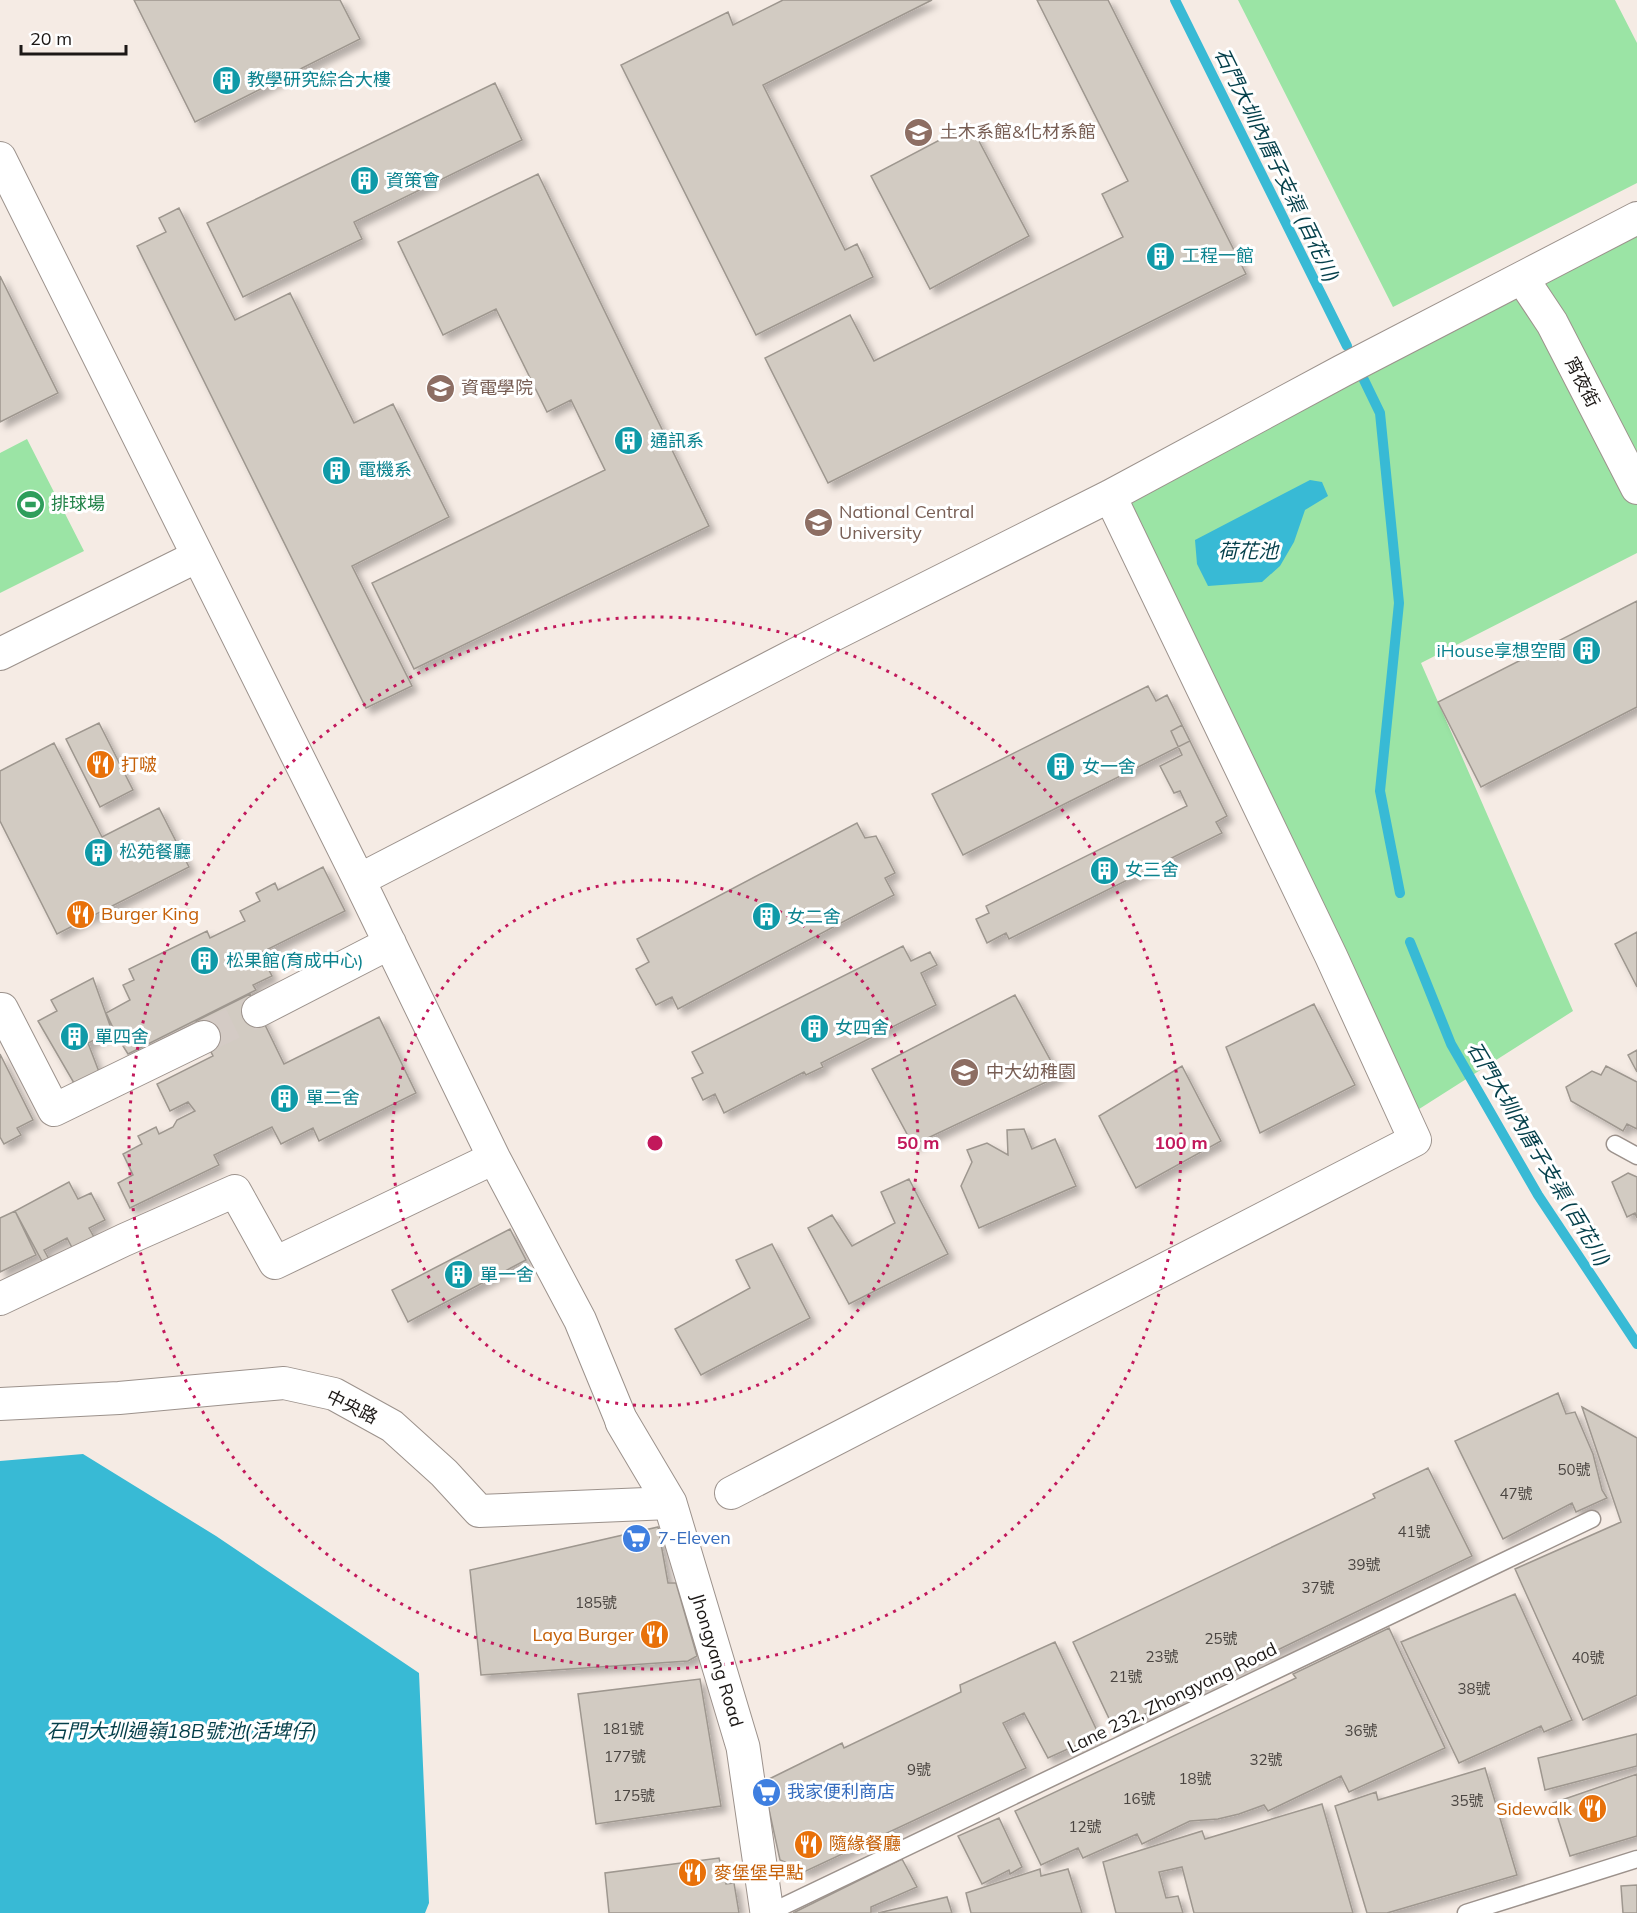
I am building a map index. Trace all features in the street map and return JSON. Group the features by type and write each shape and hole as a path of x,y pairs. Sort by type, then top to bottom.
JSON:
{"street":[{"path":"0,158 359,880 494,1158 580,1320 622,1422"},
{"path":"359,880 833,635 1110,496 1352,366 1637,218"},
{"name":"宵夜街","path":"1522,278 1552,323 1637,488"},
{"path":"731,1493 1415,1140 1331,956 1110,496"},
{"path":"0,654 198,556"},
{"path":"258,1011 390,943"},
{"path":"0,1010 2,1009 54,1110 204,1037"},
{"path":"0,1299 124,1240 235,1191 275,1263 494,1158"},
{"name":"中央路","path":"0,1404 119,1398 284,1383 334,1394 392,1426 444,1473 479,1511 670,1503"},
{"name":"Jhongyang Road","path":"622,1422 670,1503 743,1747 768,1913"}],"lane":[{"path":"1615,1144 1637,1156"},
{"name":"Lane 232, Zhongyang Road","path":"768,1913 1592,1519"},
{"path":"1466,1913 1637,1859"}],"green space":[{"path":"1238,0 1615,0 1637,43 1637,183 1393,307"},
{"path":"1637,221 1637,553 1421,663 1573,1011 1405,1118 1110,496"},
{"name":"排球場","path":"27,439 84,551 0,593 0,453"}],"water":[{"name":"荷花池","path":"1310,480 1322,482 1328,496 1305,510 1294,542 1280,566 1262,582 1208,586 1197,564 1195,540"},
{"name":"石門大圳過嶺18B號池(活埤仔)","path":"83,1454 216,1536 419,1673 429,1903 425,1913 0,1913 0,1461"}],"building":[{"name":"教學研究綜合大樓","path":"134,0 340,0 360,39 195,122"},
{"path":"783,0 932,0 763,85 845,250 857,244 873,277 756,335 621,65 728,12 733,25"},
{"name":"工程一館","path":"1037,0 1108,0 1246,274 828,483 765,358 850,315 874,361 1123,237 1102,194 1128,181"},
{"name":"資策會","path":"495,83 522,140 354,222 362,239 243,297 207,223"},
{"path":"970,124 1029,236 930,289 871,176"},
{"name":"通訊系","path":"538,174 709,526 414,669 372,583 605,470 571,400 547,412 496,309 443,335 398,242"},
{"name":"電機系","path":"179,208 235,320 290,293 354,423 393,404 449,517 352,566 412,686 366,708 137,246 166,232 159,218"},
{"path":"0,276 58,393 0,422"},
{"name":"iHouse享想空間","path":"1637,601 1637,707 1481,787 1438,702"},
{"name":"女一舍","path":"1148,686 1156,701 1167,695 1190,741 963,855 932,794"},
{"name":"打啵","path":"99,723 133,790 100,807 66,739"},
{"name":"女三舍","path":"1182,725 1227,816 1216,822 1222,833 1009,939 1006,933 987,943 976,919 989,913 986,906 1187,806 1180,791 1174,793 1160,766 1182,755 1171,731"},
{"name":"松苑餐廳","path":"54,743 102,837 159,808 189,867 57,934 0,821 0,771"},
{"name":"女二舍","path":"857,823 865,838 876,836 895,873 885,878 894,895 678,1009 672,997 656,1005 636,969 649,962 637,939"},
{"name":"松果館(育成中心)","path":"323,867 345,911 260,953 272,976 253,985 256,990 128,1054 123,1046 135,1040 129,1027 116,1034 106,1013 130,1000 123,985 134,980 129,969 207,931 210,938 245,921 240,911 260,901 256,893 275,883 278,890"},
{"path":"1637,932 1637,987 1615,944"},
{"name":"女四舍","path":"903,946 911,961 930,952 937,965 921,973 936,1005 821,1063 823,1067 806,1075 804,1072 724,1113 715,1094 703,1100 692,1078 703,1073 692,1052"},
{"name":"單四舍","path":"93,978 112,1031 88,1043 101,1077 78,1090 38,1021 57,1011 51,1000"},
{"name":"單二舍","path":"250,994 284,1064 379,1017 416,1093 319,1141 313,1128 281,1144 272,1127 214,1155 219,1165 130,1208 118,1183 133,1175 123,1154 142,1144 138,1136 156,1127 159,1134 173,1127 177,1120 195,1111 188,1102 170,1111 157,1084 213,1056 196,1021"},
{"name":"中大幼稚園","path":"1015,995 1059,1076 913,1145 872,1069"},
{"path":"1314,1004 1355,1085 1260,1133 1226,1047"},
{"path":"1637,1050 1637,1072 1628,1055"},
{"path":"0,1054 33,1120 17,1128 21,1135 4,1144 0,1137"},
{"path":"1182,1066 1221,1141 1136,1188 1099,1116"},
{"path":"1606,1066 1637,1082 1637,1129 1627,1124 1623,1131 1571,1101 1566,1087 1592,1071 1601,1075"},
{"path":"1024,1129 1032,1149 1055,1139 1076,1186 979,1228 961,1186 972,1162 967,1150 987,1143 1008,1155 1007,1130"},
{"path":"1628,1173 1637,1177 1637,1218 1635,1213 1627,1217 1612,1182"},
{"path":"909,1179 948,1254 849,1304 808,1228 832,1215 852,1246 895,1223 881,1192"},
{"path":"69,1182 78,1199 91,1193 105,1220 89,1228 100,1248 78,1259 67,1238 44,1250 50,1261 43,1263 15,1211"},
{"path":"15,1211 36,1255 0,1272 0,1218"},
{"name":"單一舍","path":"510,1229 526,1260 408,1322 392,1290"},
{"path":"772,1244 810,1318 701,1375 675,1329 750,1288 736,1260"},
{"path":"1558,1393 1566,1414 1575,1412 1593,1454 1602,1490 1607,1498 1576,1512 1572,1503 1503,1539 1455,1441"},
{"path":"1582,1407 1637,1438 1637,1695 1583,1720 1515,1569 1621,1522"},
{"path":"1428,1468 1472,1556 1114,1729 1073,1642 1375,1498 1373,1494"},
{"path":"658,1527 668,1583 676,1583 697,1656 688,1661 481,1675 470,1570"},
{"path":"1515,1594 1572,1720 1544,1732 1541,1726 1459,1763 1401,1642"},
{"path":"1389,1628 1445,1748 1349,1792 1341,1776 1268,1811 1264,1805 1218,1819 1190,1821 1142,1844 1137,1834 1083,1858 1078,1848 1041,1865 1015,1811 1296,1678 1293,1674"},
{"path":"1055,1642 1099,1735 1048,1758 1024,1713 1003,1723 1026,1768 806,1871 780,1860 763,1782 842,1743 844,1748 961,1692 960,1685"},
{"path":"700,1679 721,1806 596,1824 578,1694"},
{"path":"1637,1734 1637,1766 1545,1790 1538,1758"},
{"path":"1485,1768 1517,1875 1387,1913 1367,1913 1335,1806 1376,1792 1378,1800"},
{"path":"1637,1774 1637,1836 1570,1856 1553,1803"},
{"path":"1322,1804 1353,1913 1194,1913 1182,1867 1159,1872 1166,1898 1178,1896 1183,1913 1116,1913 1103,1862 1202,1831 1205,1839"},
{"path":"999,1818 1022,1867 1010,1874 1009,1870 982,1884 958,1836"},
{"path":"719,1858 726,1884 734,1883 739,1913 609,1913 605,1873"},
{"path":"902,1859 917,1887 871,1907 871,1913 793,1913"},
{"path":"1040,1869 1041,1876 1068,1869 1082,1913 971,1913 966,1893"},
{"path":"1637,1885 1637,1913 1623,1913 1621,1886"},
{"path":"947,1897 952,1913 878,1913"}],"waterway":[{"name":"石門大圳內厝子支渠 (百花川)","path":"1175,0 1347,346"},
{"name":"石門大圳內厝子支渠 (百花川)","path":"1364,380 1380,413 1399,603 1380,791 1400,893"},
{"name":"石門大圳內厝子支渠 (百花川)","path":"1410,942 1451,1044 1538,1195 1637,1344"}],"tunnel":[{"path":"204,1037 258,1011"}],"place":[{"name":"教學研究綜合大樓","path":"226,80"},
{"name":"土木系館&化材系館","path":"919,132"},
{"name":"資策會","path":"365,181"},
{"name":"工程一館","path":"1161,256"},
{"name":"資電學院","path":"440,388"},
{"name":"通訊系","path":"629,441"},
{"name":"電機系","path":"337,470"},
{"name":"排球場","path":"30,504"},
{"name":"National Central University","path":"818,522"},
{"name":"iHouse享想空間","path":"1587,651"},
{"name":"打啵","path":"100,765"},
{"name":"女一舍","path":"1061,767"},
{"name":"松苑餐廳","path":"98,852"},
{"name":"女三舍","path":"1104,870"},
{"name":"Burger King","path":"80,914"},
{"name":"女二舍","path":"766,917"},
{"name":"松果館(育成中心)","path":"205,961"},
{"name":"女四舍","path":"814,1028"},
{"name":"單四舍","path":"74,1037"},
{"name":"中大幼稚園","path":"965,1072"},
{"name":"單二舍","path":"285,1098"},
{"name":"單一舍","path":"459,1275"},
{"name":"7-Eleven","path":"637,1538"},
{"name":"Laya Burger","path":"655,1635"},
{"name":"我家便利商店","path":"766,1792"},
{"name":"Sidewalk","path":"1593,1809"},
{"name":"隨緣餐廳","path":"808,1844"},
{"name":"麥堡堡早點","path":"693,1873"}]}
